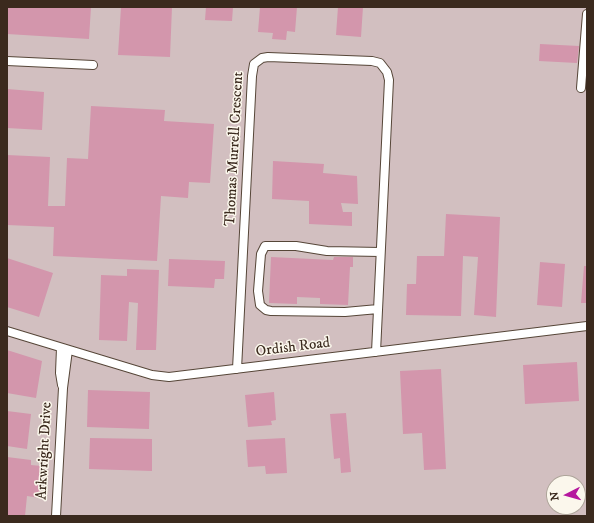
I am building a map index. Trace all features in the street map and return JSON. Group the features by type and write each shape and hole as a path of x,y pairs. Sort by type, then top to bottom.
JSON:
{"street":[{"path":"581,88 587,14"},
{"name":"Thomas Murrell Crescent","path":"237,369 252,76 254,64 258,60 268,57 364,61 380,63 385,67 389,80 376,352"},
{"path":"7,61 93,65"},
{"path":"378,309 345,312 271,311 263,308 258,298 258,291 261,254 265,246 304,247 327,251 380,252"},
{"name":"Ordish Road","path":"7,331 163,377 587,326"},
{"name":"Arkwright Drive","path":"56,516 63,388 60,373 64,349"}],"shaded area":[{"path":"7,7 587,7 587,516 7,516"}],"building":[{"path":"7,7 91,7 89,39 7,34"},
{"path":"121,7 172,7 170,57 118,55"},
{"path":"206,7 233,7 232,21 205,20"},
{"path":"260,7 297,7 295,32 287,31 286,40 272,39 273,33 258,32"},
{"path":"338,7 363,7 361,37 336,35"},
{"path":"540,44 579,46 577,63 539,61"},
{"path":"7,89 44,92 42,130 7,128"},
{"path":"91,106 165,110 164,121 214,124 210,183 189,182 188,198 161,196 157,261 53,256 54,227 7,225 7,155 50,157 48,206 65,206 67,158 88,159"},
{"path":"273,161 324,164 323,173 357,176 358,204 341,203 343,212 352,212 352,226 309,224 309,201 272,199"},
{"path":"446,214 500,217 496,317 474,315 478,257 463,256 461,316 406,315 407,284 416,284 417,256 444,256"},
{"path":"271,257 333,260 334,257 353,257 353,267 350,267 348,305 320,304 320,298 297,297 297,304 269,303"},
{"path":"7,258 53,273 39,317 7,307"},
{"path":"169,259 225,261 224,279 215,279 214,288 168,286"},
{"path":"540,262 565,264 562,307 537,305"},
{"path":"584,266 587,266 587,303 581,303"},
{"path":"127,269 159,270 156,350 136,350 138,303 129,302 127,341 99,340 101,275 127,276"},
{"path":"7,350 42,361 36,398 7,393"},
{"path":"577,362 579,401 525,404 523,365"},
{"path":"441,369 446,469 424,470 422,433 403,434 400,371"},
{"path":"88,390 150,392 149,429 87,427"},
{"path":"274,392 276,420 271,421 272,425 248,427 245,395"},
{"path":"7,411 31,414 27,449 7,446"},
{"path":"346,413 351,472 341,473 340,458 334,459 330,414"},
{"path":"90,438 152,439 152,471 89,469"},
{"path":"285,438 287,473 266,474 265,466 248,467 246,440"},
{"path":"7,457 31,460 31,465 42,466 40,498 27,496 25,516 7,516"}]}
